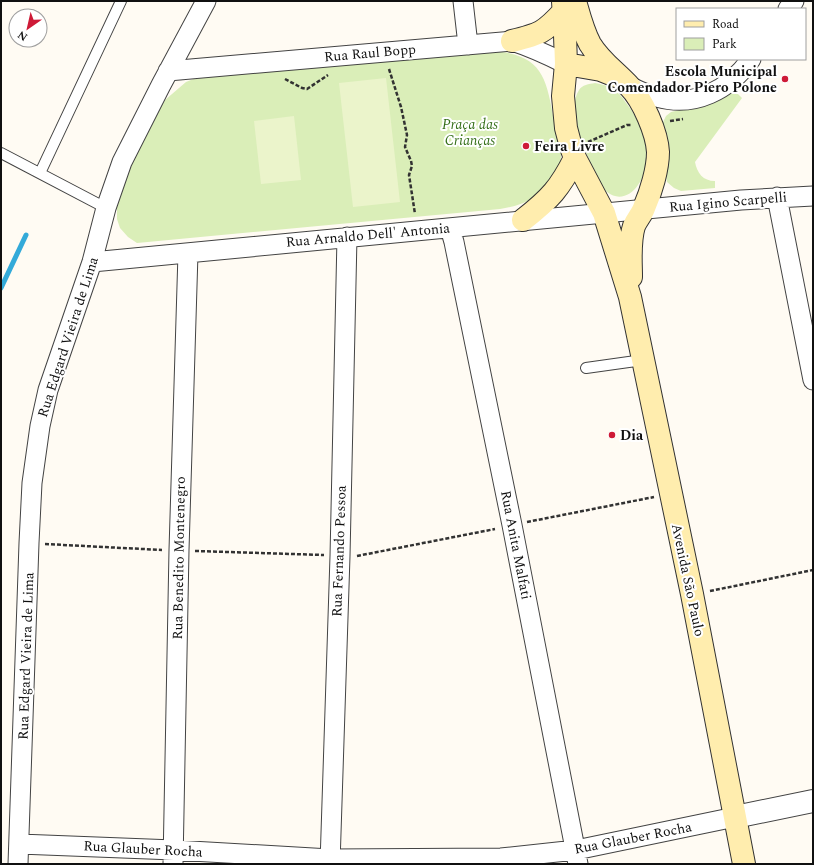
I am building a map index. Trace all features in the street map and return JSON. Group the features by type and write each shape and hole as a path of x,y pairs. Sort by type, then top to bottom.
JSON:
{"main road":[{"path":"512,41 539,34 549,28 567,4"},
{"name":"Avenida São Paulo","path":"567,4 566,64 563,96 564,114 573,152 604,213 630,297 692,594 744,864"},
{"name":"Avenida São Paulo","path":"567,4 590,44 606,64 625,82 638,98 652,124 658,151 657,163 644,209 638,216 632,233 630,297"},
{"path":"566,64 601,70 625,82"},
{"path":"523,220 552,196 566,177 573,152"}],"street":[{"name":"Rua Edgard Vieira de Lima","path":"18,864 32,483 40,426 48,390 92,262 106,208 122,162 168,71 206,1"},
{"path":"463,1 468,45"},
{"name":"Rua Raul Bopp","path":"168,71 512,41 529,46 566,64"},
{"path":"625,82 658,98 683,100 715,92 727,85 738,75 750,60"},
{"name":"Rua Igino Scarpelli","path":"644,209 777,197 813,196"},
{"path":"777,197 813,380"},
{"name":"Rua Arnaldo Dell' Antonia","path":"92,262 644,209"},
{"name":"Rua Anita Malfati","path":"450,228 512,525 577,857"},
{"name":"Rua Fernando Pessoa","path":"330,861 340,556 347,237"},
{"name":"Rua Benedito Montenegro","path":"173,857 179,550 188,253"},
{"name":"Rua Glauber Rocha","path":"19,844 173,857 330,861 577,857 735,817 813,801"}],"lane":[{"path":"40,173 120,1"},
{"path":"1,153 106,208"},
{"path":"586,368 643,360"}],"path":[{"path":"389,68 401,107 407,135 404,147 412,166 409,175 418,231"},
{"path":"573,152 591,141 627,125 652,124 684,119 683,100"},
{"path":"340,556 362,555 670,494"},
{"path":"692,594 813,570"}],"green space":[{"name":"Praça das Crianças","path":"494,51 510,53 523,58 532,64 539,71 548,92 561,150 561,159 557,170 550,181 539,193 528,201 516,206 500,209 137,243 128,237 120,228 117,219 117,205 120,190 143,138 165,100 186,82 196,78"},
{"path":"386,78 400,202 353,207 339,83"},
{"path":"595,83 610,87 621,96 638,122 646,143 646,165 643,175 638,185 632,192 620,197 611,195 603,188 586,153 578,131 575,108 576,98 582,87"},
{"path":"735,91 742,98 695,162 697,170 701,176 707,180 715,181 715,188 681,191 674,188 667,182 665,171 663,122 666,116 671,112 714,102"},
{"path":"294,116 301,180 261,184 254,121"}],"waterway":[{"path":"1,288 26,235"}],"place":[{"name":"Escola Municipal Comendador Piero Polone","path":"785,79"},
{"name":"Feira Livre","path":"526,146"},
{"name":"Dia","path":"612,435"}]}
